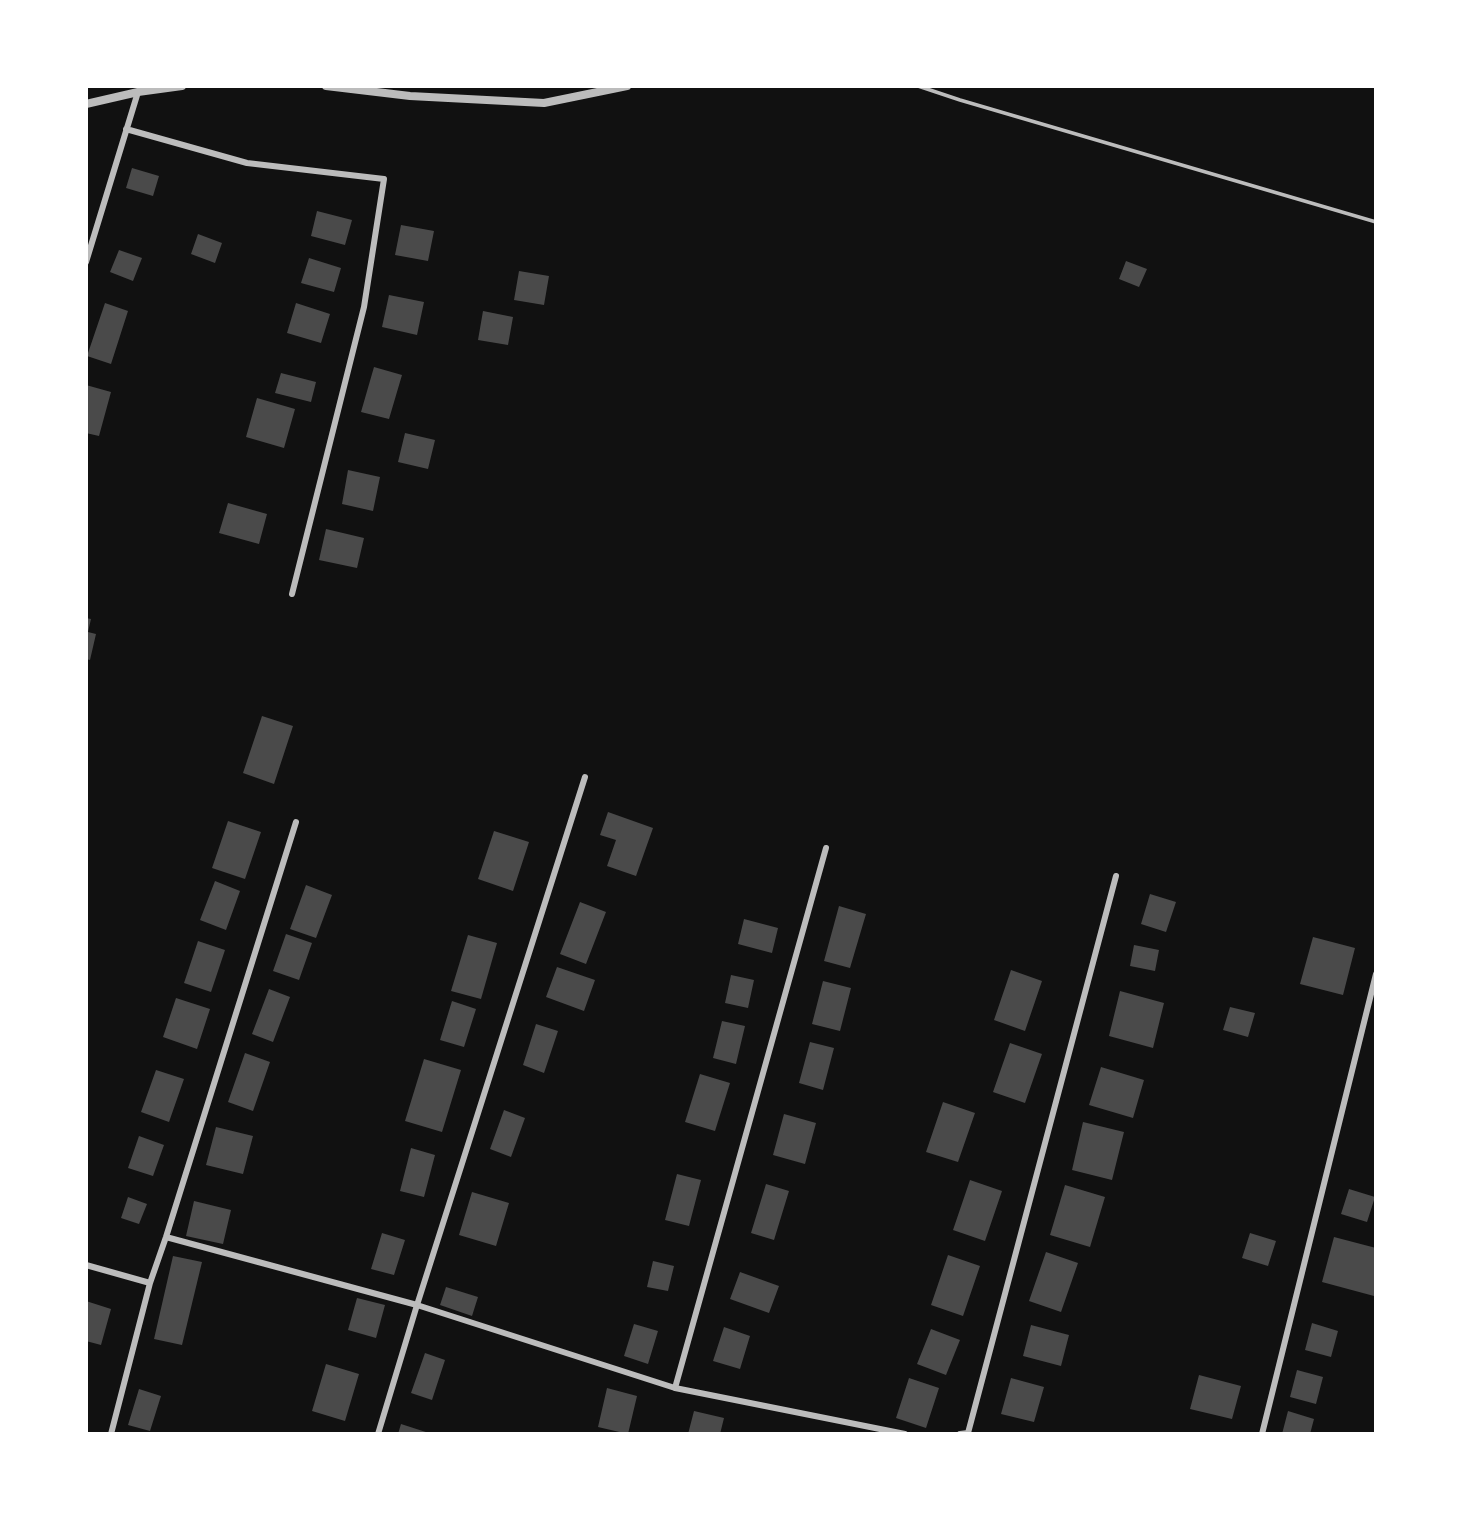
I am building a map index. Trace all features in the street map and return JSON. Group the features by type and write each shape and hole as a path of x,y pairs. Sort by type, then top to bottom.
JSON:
{"street":[{"path":"86,104 138,92 182,86"},
{"path":"326,86 410,96 544,103 627,86"},
{"path":"86,262 138,92"},
{"path":"126,129 247,163 384,179 364,307 292,594"},
{"path":"378,1434 416,1305 585,777"},
{"path":"111,1434 150,1283 296,822"},
{"path":"675,1388 826,848"},
{"path":"964,1434 1116,876"},
{"path":"1262,1434 1376,975"},
{"path":"166,1237 416,1305 675,1388 905,1434"},
{"path":"86,1265 150,1283"}],"lane":[{"path":"918,86 1376,222"}],"building":[{"path":"132,168 159,176 153,196 126,188"},
{"path":"317,211 352,220 345,245 311,236"},
{"path":"401,225 434,231 428,261 395,255"},
{"path":"198,234 222,243 215,263 191,254"},
{"path":"119,250 142,258 133,281 110,272"},
{"path":"309,258 341,268 334,292 301,283"},
{"path":"1126,261 1147,269 1139,287 1119,279"},
{"path":"519,271 549,276 544,305 514,300"},
{"path":"389,295 424,302 417,335 382,327"},
{"path":"105,303 128,311 111,364 87,356"},
{"path":"296,303 330,314 321,343 287,333"},
{"path":"483,311 513,317 508,345 478,340"},
{"path":"374,367 402,375 389,419 361,412"},
{"path":"281,373 316,382 311,402 275,393"},
{"path":"86,385 111,392 99,436 86,433"},
{"path":"257,398 295,409 284,448 246,437"},
{"path":"405,433 435,440 428,469 398,462"},
{"path":"348,470 380,477 373,511 342,504"},
{"path":"228,503 267,514 259,544 219,533"},
{"path":"326,529 364,538 357,568 319,560"},
{"path":"86,618 91,619 88,632 96,634 90,660 86,659"},
{"path":"262,716 293,726 274,784 243,773"},
{"path":"608,812 653,828 636,876 607,866 616,840 600,835"},
{"path":"228,821 261,832 245,879 212,868"},
{"path":"494,831 529,842 513,891 478,879"},
{"path":"215,881 240,891 226,930 200,920"},
{"path":"306,885 332,895 316,938 290,929"},
{"path":"1150,894 1176,902 1166,932 1141,924"},
{"path":"580,902 606,912 586,964 560,954"},
{"path":"839,906 866,914 850,968 824,961"},
{"path":"744,919 778,928 772,953 738,944"},
{"path":"286,934 312,943 299,980 273,971"},
{"path":"468,935 497,943 481,999 451,991"},
{"path":"1313,937 1355,948 1343,995 1300,984"},
{"path":"198,941 225,950 211,992 184,983"},
{"path":"1134,945 1159,950 1155,971 1130,966"},
{"path":"557,967 595,980 584,1011 546,997"},
{"path":"1011,970 1042,981 1025,1031 994,1020"},
{"path":"731,975 754,980 748,1008 725,1003"},
{"path":"823,981 851,988 840,1031 812,1024"},
{"path":"269,989 290,997 273,1042 252,1034"},
{"path":"1120,991 1164,1003 1153,1048 1109,1036"},
{"path":"176,998 210,1009 197,1049 163,1037"},
{"path":"452,1001 476,1009 464,1047 440,1040"},
{"path":"1230,1007 1255,1013 1248,1037 1223,1030"},
{"path":"722,1021 745,1026 736,1064 713,1058"},
{"path":"536,1024 558,1031 544,1073 523,1065"},
{"path":"810,1042 834,1048 823,1090 799,1083"},
{"path":"1010,1043 1042,1054 1025,1103 993,1092"},
{"path":"245,1053 270,1062 253,1111 228,1102"},
{"path":"424,1059 461,1070 442,1132 405,1121"},
{"path":"1101,1067 1144,1080 1133,1118 1089,1105"},
{"path":"156,1070 184,1079 169,1122 141,1112"},
{"path":"700,1074 730,1083 715,1131 685,1122"},
{"path":"943,1102 975,1113 958,1162 926,1152"},
{"path":"504,1110 525,1118 511,1157 490,1149"},
{"path":"784,1114 816,1123 805,1164 773,1155"},
{"path":"1083,1122 1124,1132 1112,1180 1072,1170"},
{"path":"216,1127 253,1136 243,1174 206,1165"},
{"path":"139,1136 164,1145 153,1176 128,1168"},
{"path":"411,1148 435,1155 424,1197 400,1191"},
{"path":"677,1174 701,1180 689,1226 665,1220"},
{"path":"970,1180 1002,1191 985,1241 953,1230"},
{"path":"766,1184 789,1191 774,1240 751,1233"},
{"path":"1065,1185 1105,1197 1090,1247 1050,1235"},
{"path":"1349,1189 1375,1197 1367,1222 1341,1214"},
{"path":"472,1192 509,1203 496,1246 459,1235"},
{"path":"128,1197 147,1204 139,1224 121,1218"},
{"path":"194,1201 231,1210 223,1244 186,1236"},
{"path":"382,1233 405,1240 394,1275 371,1269"},
{"path":"1250,1233 1276,1241 1268,1266 1242,1258"},
{"path":"1334,1237 1376,1248 1374,1296 1322,1282"},
{"path":"1046,1252 1078,1263 1061,1312 1029,1301"},
{"path":"948,1255 980,1266 963,1316 931,1305"},
{"path":"173,1256 202,1262 182,1345 154,1339"},
{"path":"653,1261 674,1266 668,1291 647,1287"},
{"path":"740,1272 779,1286 769,1313 730,1299"},
{"path":"446,1287 478,1297 472,1316 440,1305"},
{"path":"357,1298 385,1305 376,1338 348,1330"},
{"path":"86,1301 111,1309 101,1345 86,1341"},
{"path":"1312,1323 1338,1331 1331,1357 1305,1350"},
{"path":"634,1324 658,1331 648,1364 624,1356"},
{"path":"1031,1325 1069,1335 1061,1366 1023,1356"},
{"path":"724,1327 750,1336 740,1369 713,1361"},
{"path":"931,1329 960,1340 946,1375 917,1364"},
{"path":"425,1353 445,1360 432,1400 411,1393"},
{"path":"326,1364 359,1374 345,1421 312,1411"},
{"path":"1297,1370 1323,1377 1316,1404 1290,1397"},
{"path":"1199,1375 1241,1386 1232,1419 1190,1409"},
{"path":"909,1378 939,1388 926,1428 896,1418"},
{"path":"1011,1378 1044,1387 1034,1422 1001,1414"},
{"path":"607,1388 637,1396 628,1434 598,1427"},
{"path":"139,1389 161,1396 150,1431 128,1425"},
{"path":"694,1411 724,1418 720,1434 688,1434"},
{"path":"1288,1411 1314,1419 1310,1434 1282,1434"},
{"path":"401,1424 432,1434 398,1434"}]}
